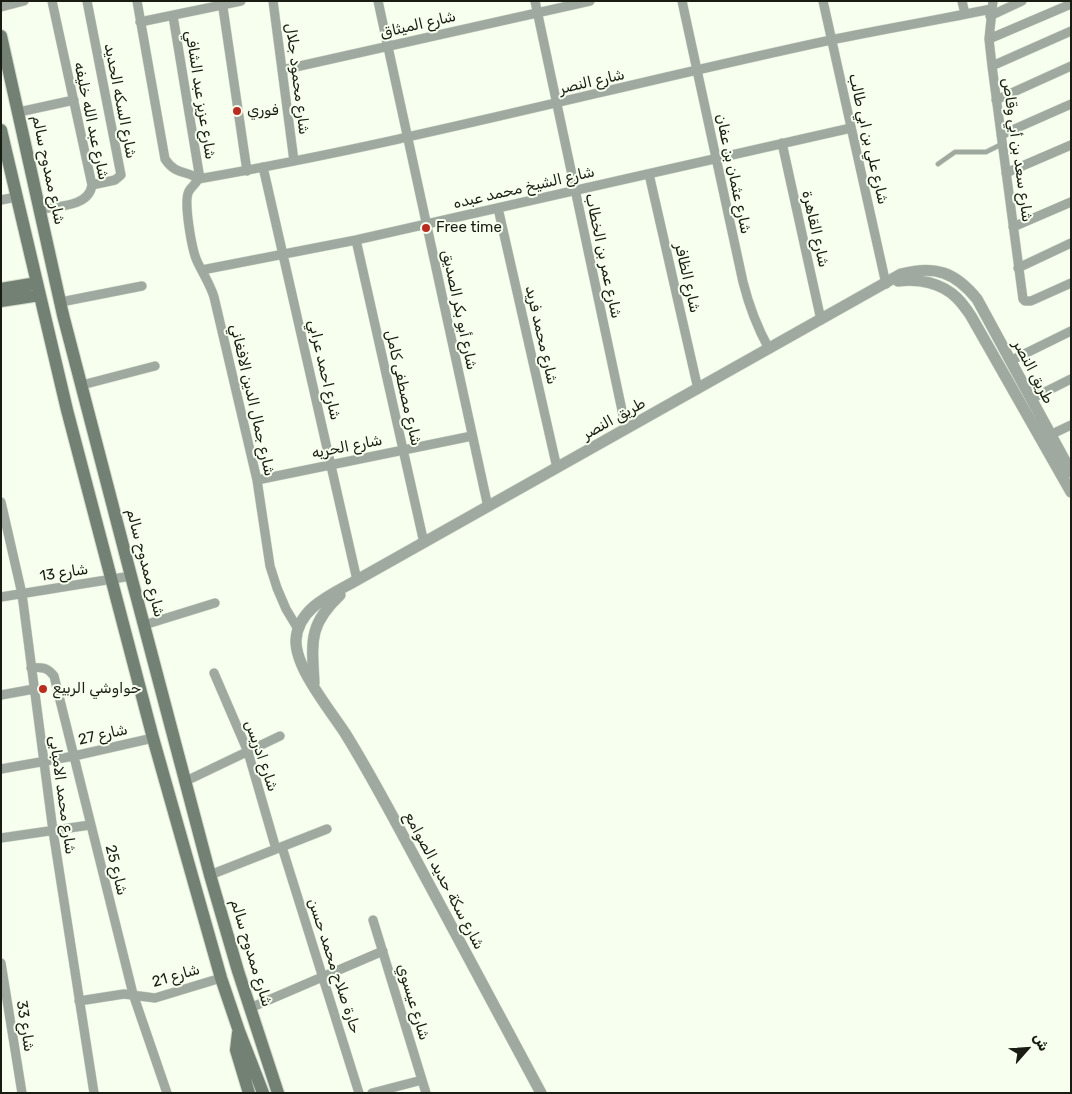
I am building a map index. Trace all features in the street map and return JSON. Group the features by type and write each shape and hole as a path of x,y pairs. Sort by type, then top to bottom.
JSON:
{"main road":[{"name":"شارع ممدوح سالم","path":"2,41 60,302 131,576 210,875 278,1093"},
{"path":"1,130 67,410 110,580 221,978 262,1093"},
{"path":"1,288 38,289"},
{"path":"1,301 38,289"},
{"path":"67,410 87,406"},
{"path":"239,1031 236,1050 249,1093"}],"street":[{"path":"1,7 24,1"},
{"name":"شارع عبد الله خليفه","path":"40,209 82,201 90,194 92,185 52,1"},
{"name":"شارع السكه الحديد","path":"87,1 120,175 115,180 92,185"},
{"path":"137,1 165,159 178,171 199,179"},
{"path":"140,22 241,1"},
{"name":"شارع محمود جلال","path":"273,1 294,161"},
{"name":"شارع أبو بكر الصديق","path":"378,1 488,506"},
{"name":"شارع عمر بن الخطاب","path":"535,1 626,429"},
{"name":"شارع الميثاق","path":"282,70 590,1"},
{"name":"شارع عثمان بن عفان","path":"682,1 749,306 758,329 770,349"},
{"name":"شارع علي بن ابي طالب","path":"824,1 886,284"},
{"path":"962,1 965,14"},
{"name":"شارع النصر","path":"199,179 408,137 832,40 991,9 1022,1"},
{"path":"222,4 247,170"},
{"path":"989,39 1071,4"},
{"name":"شارع سعد بن أبي وقاص","path":"991,9 989,39 1022,296 1025,301 1031,301 1071,283"},
{"name":"شارع عزيز عبد الشافي","path":"173,16 199,179"},
{"path":"992,66 1071,31"},
{"path":"996,100 1071,66"},
{"path":"19,112 74,100"},
{"path":"1001,139 1071,104"},
{"name":"شارع الشيخ محمد عبده","path":"202,270 356,240 851,128"},
{"name":"شارع القاهرة","path":"782,143 821,320"},
{"path":"1006,173 1071,145"},
{"name":"شارع احمد عرابي","path":"263,167 358,580"},
{"name":"شارع الظافر","path":"648,174 698,389"},
{"name":"شارع جمال الدين الافغاني","path":"199,179 188,192 187,201 193,249 214,297 257,480 270,566 276,588 298,629"},
{"path":"1,200 16,197"},
{"path":"1013,227 1071,202"},
{"name":"شارع محمد فريد","path":"498,208 557,468"},
{"name":"شارع مصطفى كامل","path":"356,240 424,542"},
{"path":"1018,268 1071,243"},
{"name":"طريق النصر","path":"358,580 901,274 918,270 935,270 952,276 966,286 977,299 1071,472"},
{"name":"طريق النصر","path":"886,284 910,279 935,284 956,297 971,316 1071,492"},
{"path":"60,302 142,286"},
{"path":"1010,361 1071,331"},
{"path":"82,385 155,366"},
{"path":"1031,399 1071,379"},
{"path":"1050,435 1071,425"},
{"name":"شارع الحريه","path":"257,480 472,436"},
{"name":"شارع محمد الامبابى","path":"1,502 22,594 52,831 94,1093"},
{"name":"شارع 13","path":"1,597 131,576"},
{"path":"298,629 307,612 314,605 358,580"},
{"path":"314,687 313,636 318,620 329,606 358,580"},
{"path":"144,625 215,603"},
{"name":"شارع سكة حديد الصوامع","path":"298,629 296,644 299,659 314,687 375,783 541,1093"},
{"name":"شارع 25","path":"31,668 43,667 50,670 54,676 134,994 167,1093"},
{"name":"شارع ادريس","path":"214,673 248,752 279,848"},
{"path":"1,695 34,689"},
{"path":"186,781 280,736"},
{"name":"شارع 27","path":"1,769 74,756 153,738"},
{"path":"1,838 90,825"},
{"path":"210,875 327,829"},
{"name":"حارة صلاح محمد حسن","path":"279,848 323,977 359,1093"},
{"name":"شارع عيسوي","path":"373,920 426,1093"},
{"path":"250,1008 383,951"},
{"name":"شارع 33","path":"1,963 3,986 22,1093"},
{"name":"شارع 21","path":"79,1001 124,994 155,998 221,978"},
{"path":"376,1092 422,1080"}],"lane":[{"path":"938,164 955,152 986,152 1001,139"}],"place":[{"name":"فوري","path":"237,111"},
{"name":"Free time","path":"426,228"},
{"name":"حواوشي الربيع","path":"43,689"}]}
